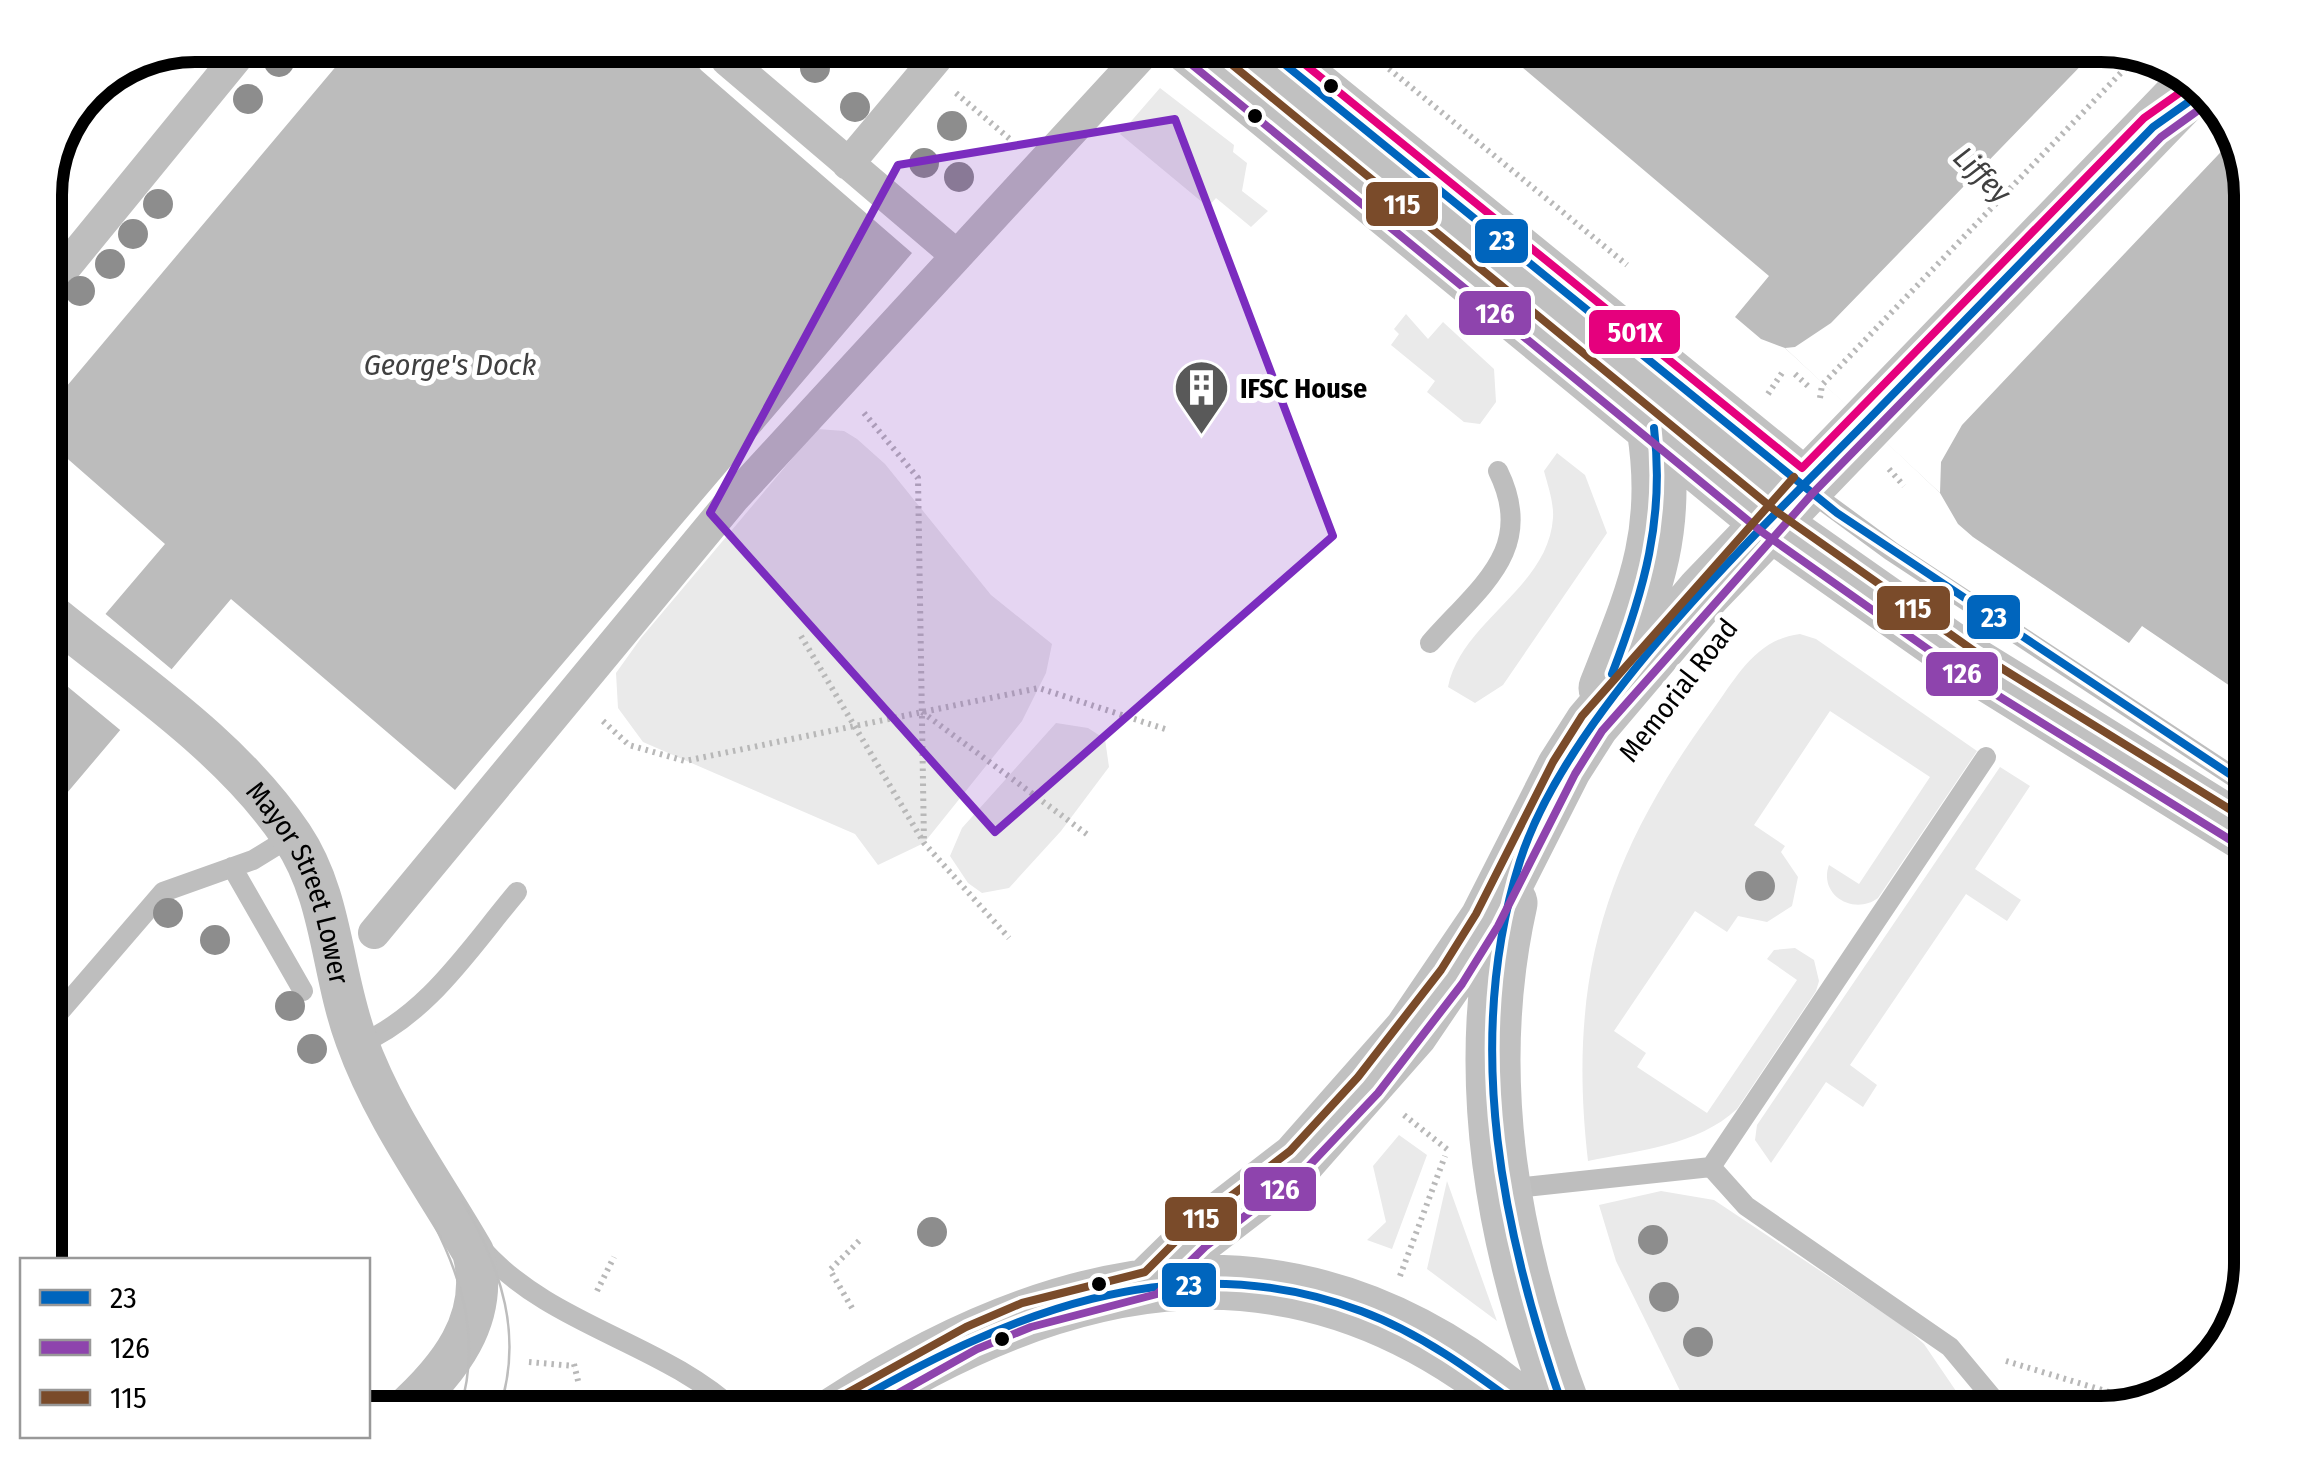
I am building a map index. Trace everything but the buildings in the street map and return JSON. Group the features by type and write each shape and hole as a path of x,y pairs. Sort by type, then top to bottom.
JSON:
{"main road":[{"path":"1209,62 1654,428 1786,504"},
{"path":"1281,62 1970,663 2234,827"},
{"path":"2153,127 2174,84"},
{"path":"2153,127 2185,94"},
{"path":"2153,127 2192,99"},
{"name":"Memorial Road","path":"1151,1282 1198,1237 1298,1160 1368,1085 1450,978 1520,861 1564,768 1592,724 1786,504 2153,127"},
{"path":"1592,724 1653,563 1662,480 1654,428"},
{"name":"Memorial Road","path":"1520,861 1494,1002 1492,1073 1501,1190 1526,1302 1559,1396"},
{"name":"Memorial Road","path":"869,1396 972,1338 1027,1316 1151,1282 1237,1282 1325,1297 1430,1344 1505,1396"}],"street":[{"path":"63,270 233,62"},
{"path":"730,62 956,255"},
{"path":"374,933 733,500 1135,62"},
{"path":"848,164 932,64"},
{"name":"Mayor Street Lower","path":"63,625 246,778 292,836 314,878 358,1045 383,1105 473,1252 480,1278 470,1322 456,1356 417,1396"}],"lane":[{"path":"1430,643 1497,566 1513,531 1511,498 1498,471"},
{"path":"1786,504 1878,542 2234,777"},
{"path":"1501,1190 1711,1166 1986,757"},
{"path":"63,1008 163,892 232,867 292,836"},
{"path":"232,867 304,991"},
{"path":"358,1045 384,1034 419,1009 517,892"},
{"path":"1711,1166 1746,1206 1943,1342 1989,1396"},
{"path":"458,1227 497,1266 548,1304 691,1378 715,1396"}],"path":[{"path":"1381,62 1628,265"},
{"path":"932,64 1039,163"},
{"path":"1820,384 2128,66"},
{"path":"1795,374 1808,388"},
{"path":"839,384 918,478 924,843"},
{"path":"801,636 924,843 1010,938"},
{"path":"572,694 629,745 685,761 1039,688 1168,730"},
{"path":"922,712 1088,835"},
{"path":"1398,1110 1447,1150 1402,1268"},
{"path":"852,1308 830,1270 860,1240"},
{"path":"597,1292 614,1257"},
{"path":"1943,1342 2113,1395"},
{"path":"571,1348 579,1384"},
{"path":"528,1362 574,1366"}],"highlighted area":[{"path":"1175,119 1333,536 995,832 710,513 898,165"}],"shaded area":[{"path":"1160,88 1234,145 1233,152 1247,163 1242,191 1268,211 1251,227 1216,198 1208,207 1120,134"},
{"path":"1406,314 1428,339 1443,322 1494,369 1496,402 1480,424 1464,422 1427,392 1435,381 1391,345 1399,334 1394,329"},
{"path":"817,429 844,431 885,464 991,595 1052,644 1046,673 1022,721 924,843 878,865 855,834 643,742 618,708 616,673"},
{"path":"1557,453 1585,475 1607,533 1503,685 1475,703 1448,687 1456,663 1470,642 1521,585 1548,543 1553,512 1544,471"},
{"path":"1800,634 1816,639 1977,751 1878,898 1859,905 1849,903 1833,893 1827,876 1829,865 1859,884 1930,777 1830,711 1754,825 1785,846 1781,852 1798,877 1792,906 1767,922 1738,916 1727,932 1695,911 1614,1031 1646,1053 1637,1067 1707,1113 1797,980 1767,959 1774,950 1795,948 1814,960 1819,981 1816,991 1737,1109 1721,1121 1667,1145 1588,1161 1583,1034 1602,922 1620,870 1675,765 1739,673 1771,644"},
{"path":"1056,723 1088,728 1105,739 1109,767 1061,831 1009,888 982,893 968,883 950,856 962,828"},
{"path":"2000,767 2030,786 1975,869 2021,900 2007,921 1966,894 1850,1065 1877,1085 1863,1107 1826,1082 1771,1163 1755,1140 1757,1125"},
{"path":"1399,1135 1427,1155 1392,1249 1367,1240 1386,1222 1373,1166"},
{"path":"1447,1181 1497,1321 1427,1269"},
{"path":"1661,1191 1714,1200 1906,1328 1924,1344 1959,1396 1683,1396 1616,1261 1599,1205"}],"water":[{"name":"George's Dock","path":"340,62 695,62 912,253 455,790 231,599 63,798 63,664 165,544 63,455 63,391"},
{"name":"Liffey","path":"1516,62 2101,62 2146,71 2195,102 2217,129 2233,178 2234,689 2142,626 2129,643 1958,524 1940,493 1864,421 1785,348 1761,339 1735,317 1769,276"}],"pier":[{"path":"2084,62 2136,67 2160,76 2195,102 2217,129 2225,148 1962,425 1941,462 1940,493 1785,348 1795,347 1831,323"},
{"path":"102,611 176,673 125,734 63,683 63,657"}],"tram line":[{"path":"463,1202 488,1252 505,1304 509,1357 503,1396"},
{"path":"433,1222 454,1269 466,1315 469,1363 464,1396"}],"transit line":[{"name":"126","path":"1189,62 1762,532 1963,674 2234,842"},
{"name":"115","path":"1229,62 1777,512 1977,653 2234,812"},
{"name":"23","path":"1282,62 1837,513 2234,777"},
{"name":"501X","path":"1302,62 1802,468 2144,118 2182,91"},
{"name":"23","path":"1559,1396 1508,1209 1492,1070 1494,1000 1503,930 1520,861 1544,804 1621,686 1721,570 2153,127 2192,99"},
{"name":"126","path":"893,1396 977,1349 1031,1327 1157,1294 1206,1246 1306,1169 1378,1093 1462,984 1498,926 1575,774 1602,731 1812,494 2161,137 2201,108"},
{"name":"23","path":"1612,674 1634,613 1649,554 1657,493 1654,428"},
{"name":"115","path":"842,1396 966,1327 1022,1303 1145,1272 1190,1227 1290,1151 1358,1077 1441,970 1476,914 1553,762 1582,716 1794,477"},
{"name":"23","path":"865,1396 964,1345 1027,1319 1092,1299 1157,1287 1224,1284 1292,1291 1384,1320 1448,1356 1506,1396"}],"place":[{"name":"IFSC House","path":"1201,437"}]}
